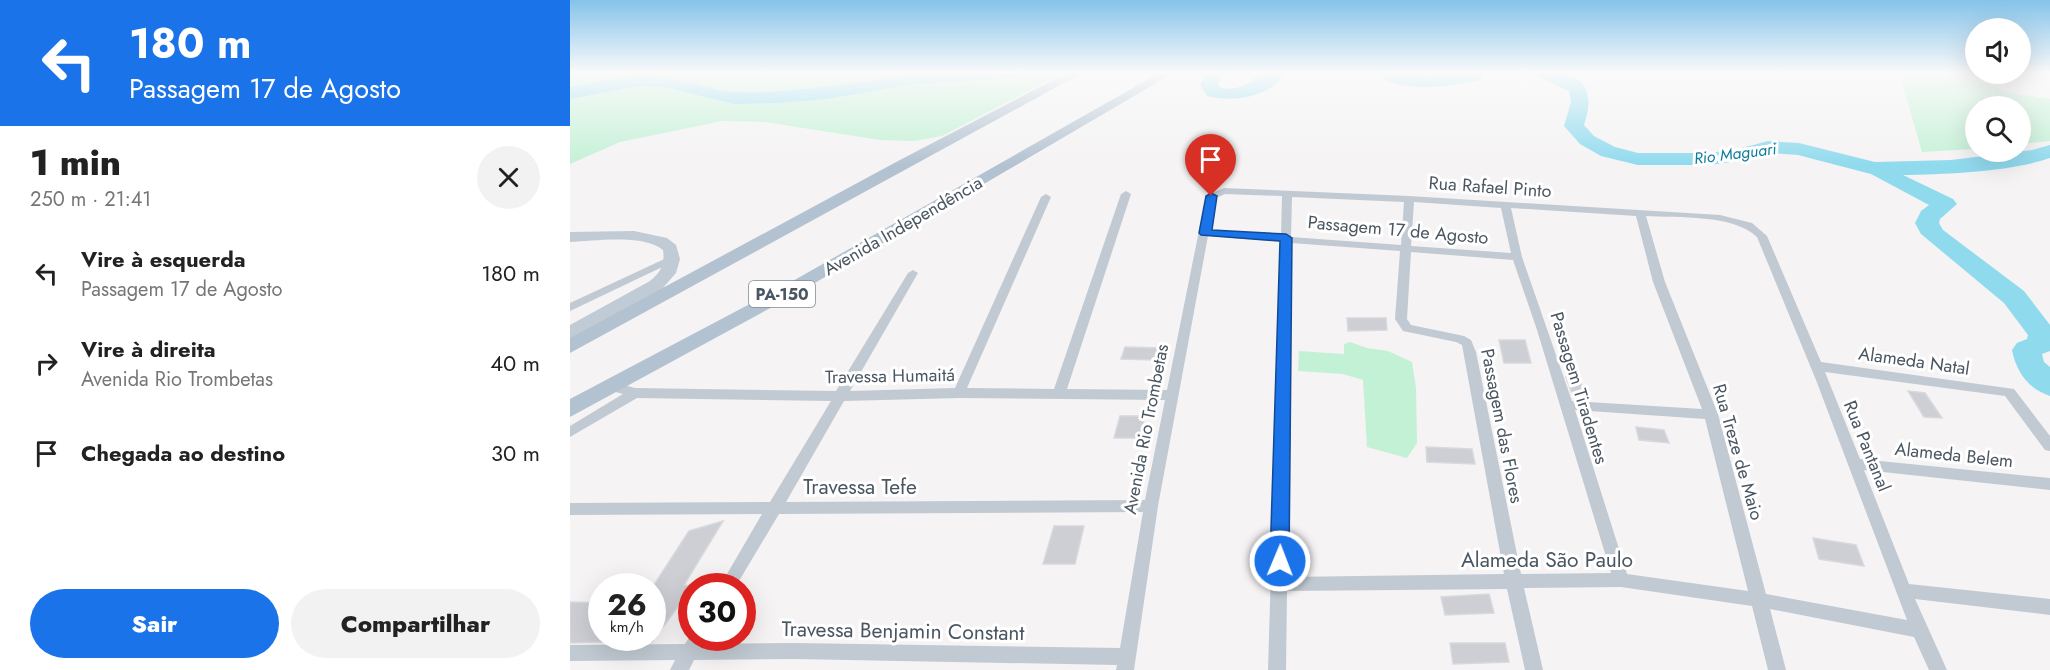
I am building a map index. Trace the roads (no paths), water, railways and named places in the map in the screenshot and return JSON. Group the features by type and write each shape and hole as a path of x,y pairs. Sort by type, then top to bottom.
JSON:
{"main road":[{"path":"570,346 1019,103"},
{"name":"Avenida Independência","path":"570,409 789,290 1115,103"}],"street":[{"name":"Rua Rafael Pinto","path":"1211,196 1224,191 1287,193 1731,220 1749,226 1762,236"},
{"path":"1276,670 1287,193"},
{"path":"1059,395 1126,194"},
{"name":"Avenida Rio Trombetas","path":"1126,663 1151,506 1211,196"},
{"path":"959,393 1046,197"},
{"name":"Passagem das Flores","path":"1409,199 1401,319 1404,325 1414,331 1460,339 1467,343 1514,582 1534,670"},
{"name":"Passagem Tiradentes","path":"1506,206 1517,257 1543,330 1621,580"},
{"name":"Rua Treze de Maio","path":"1640,214 1659,282 1711,414 1777,670"},
{"name":"Passagem 17 de Agosto","path":"1205,233 1517,257"},
{"name":"Rua Pantanal","path":"1762,236 1938,670"},
{"path":"570,237 650,238 670,248 673,258 672,266 666,276 656,285 570,333"},
{"path":"570,307 673,258"},
{"path":"736,573 913,273"},
{"name":"Alameda Natal","path":"1815,366 2009,392 2050,447"},
{"name":"Travessa Humaitá","path":"609,386 635,393 840,396 959,393 1172,395"},
{"path":"570,432 635,393"},
{"path":"1565,405 1711,414"},
{"name":"Alameda Belem","path":"1855,464 2050,484"},
{"name":"Travessa Tefe","path":"570,509 1151,506"},
{"name":"Alameda São Paulo","path":"1279,584 1621,580 1760,600 1920,630"},
{"path":"1906,591 2050,607"},
{"name":"Travessa Benjamin Constant","path":"570,653 678,646"},
{"name":"Travessa Benjamin Constant","path":"756,649 1126,663"},
{"path":"679,670 690,651"}],"waterway":[{"name":"Rio Maguari","path":"1581,103 1574,126 1587,140 1608,152 1638,159 1709,159 1739,155 1768,147 1799,149 1875,169 1951,167 2035,156 2050,151"},
{"name":"Rio Maguari","path":"1880,172 1945,204 1929,216 1927,223 1933,234 2014,297 2042,334 2040,344 2027,350 2030,366 2050,385"}]}
